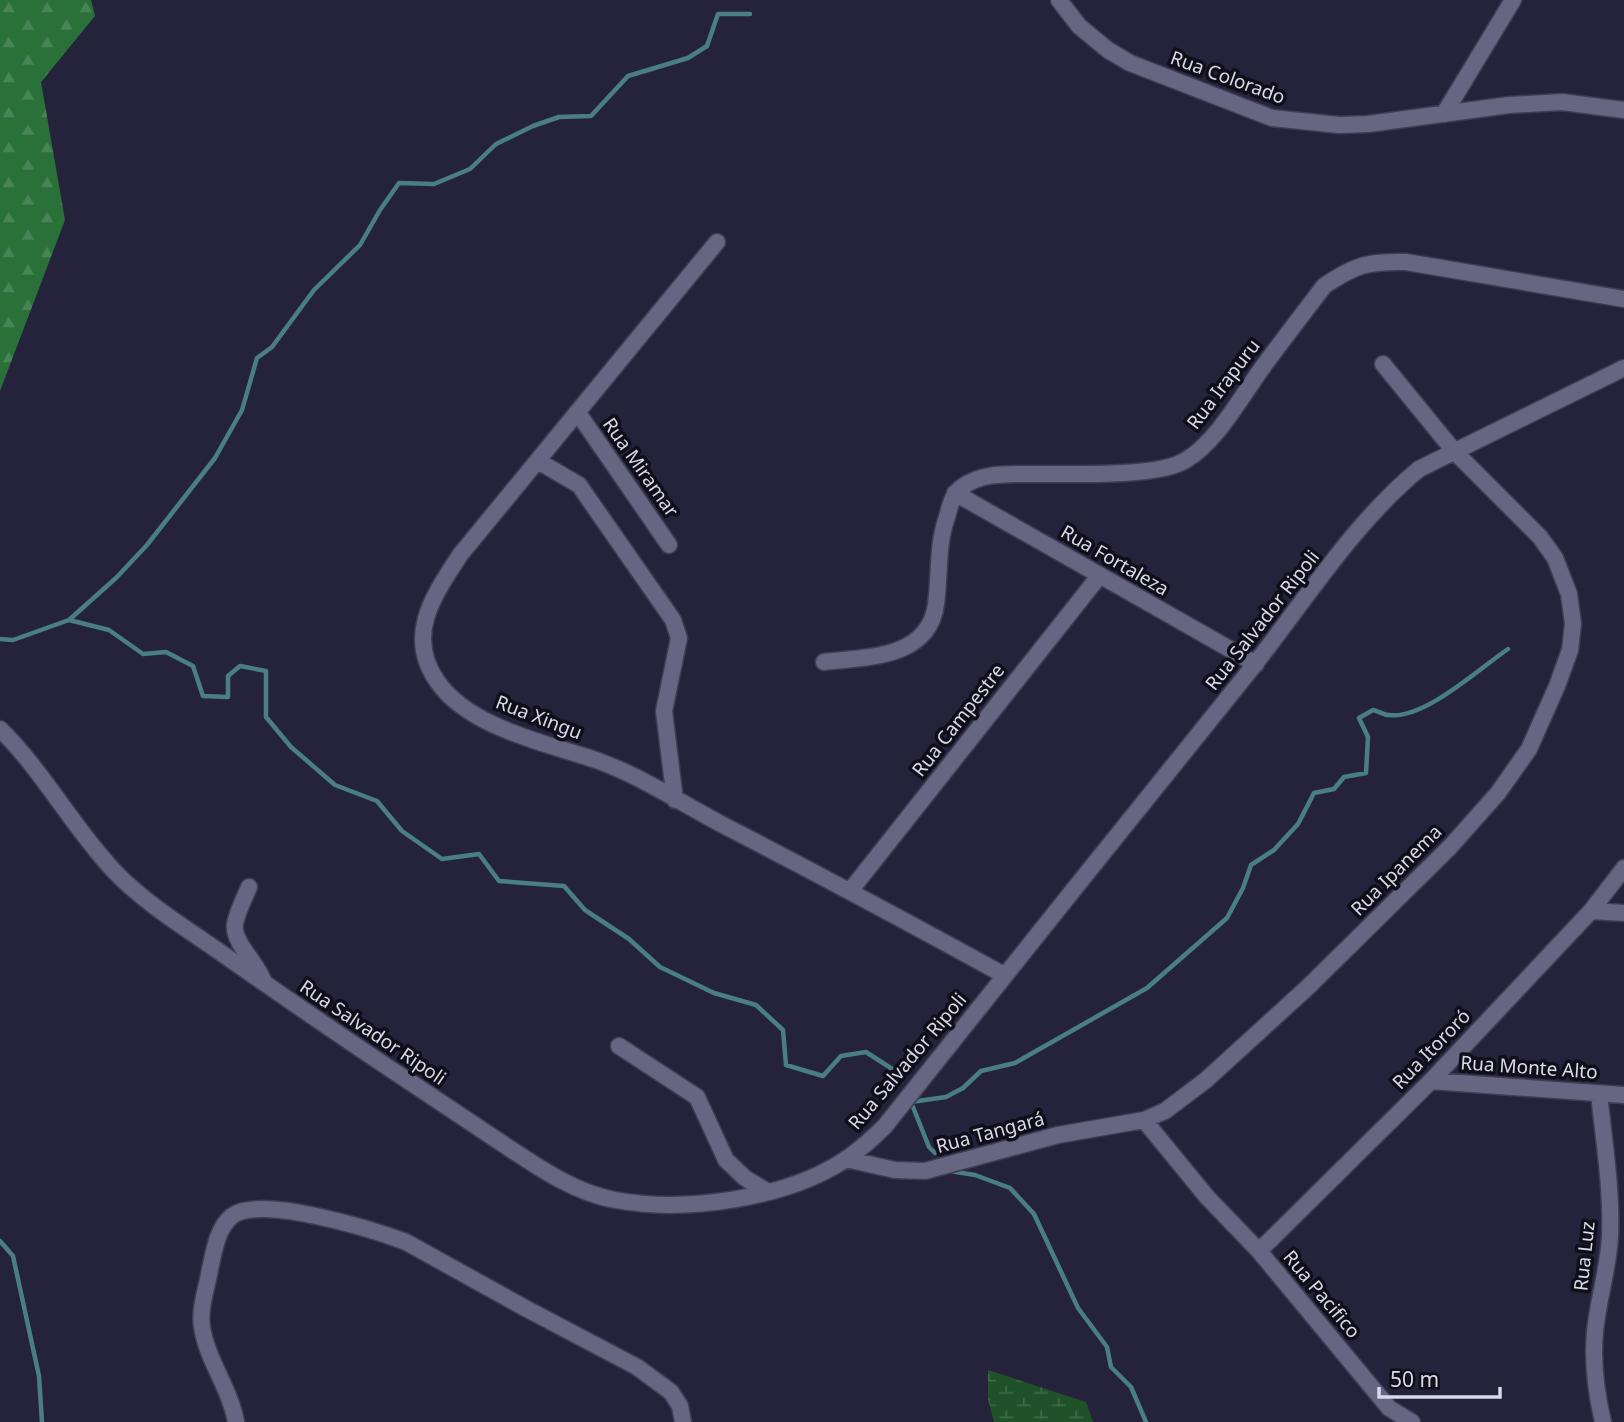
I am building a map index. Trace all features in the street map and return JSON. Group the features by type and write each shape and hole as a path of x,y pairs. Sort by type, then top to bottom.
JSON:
{"street":[{"name":"Rua Colorado","path":"1059,0 1079,26 1108,50 1130,63 1272,118 1339,125 1368,124 1510,105 1562,102 1624,110"},
{"path":"1444,114 1513,0"},
{"name":"Rua Xingu","path":"718,242 460,555 435,594 424,621 423,647 429,667 455,701 496,726 614,767 643,781 1004,975"},
{"name":"Rua Irapuru","path":"955,493 965,485 993,475 1140,472 1171,468 1186,460 1200,449 1228,417 1324,286 1345,271 1362,265 1377,261 1406,262 1624,299"},
{"name":"Rua Ipanema","path":"1144,1120 1165,1111 1191,1093 1308,987 1450,847 1498,793 1529,749 1570,650 1573,624 1569,593 1555,558 1540,537 1454,451 1383,364"},
{"name":"Rua Salvador Ripoli","path":"0,729 20,749 115,872 149,903 540,1168 578,1188 612,1200 661,1206 718,1203 768,1192 795,1184 846,1159 886,1126 1383,501 1419,468 1624,368"},
{"name":"Rua Miramar","path":"578,413 669,545"},
{"path":"538,461 579,485 673,620 679,638 664,711 675,800"},
{"path":"824,662 883,656 905,649 918,639 932,621 936,606 940,538 955,493"},
{"name":"Rua Fortaleza","path":"955,493 1255,664"},
{"name":"Rua Campestre","path":"850,891 1100,575"},
{"name":"Rua Itororó","path":"1259,1251 1432,1081 1591,911 1624,868"},
{"path":"249,887 234,930 240,944 260,970 265,984"},
{"path":"1591,911 1624,913"},
{"path":"619,1046 697,1097 726,1160 745,1178 768,1192"},
{"name":"Rua Monte Alto","path":"1432,1081 1624,1095"},
{"name":"Rua Luz","path":"1599,1094 1610,1233 1594,1352 1595,1382 1603,1422"},
{"path":"1144,1120 1207,1197 1259,1251"},
{"name":"Rua Tangará","path":"846,1159 895,1170 925,1171 1058,1135 1144,1120"},
{"path":"236,1422 226,1389 207,1345 201,1316 215,1247 222,1229 231,1216 254,1208 272,1208 407,1242 637,1367 671,1392 680,1406 683,1422"},
{"name":"Rua Pacifico","path":"1259,1251 1389,1408 1412,1422"}],"green space":[{"path":"0,0 91,0 95,16 41,82 65,220 0,391"},
{"path":"988,1370 1086,1402 1093,1422 994,1422 988,1399"}],"waterway":[{"path":"69,620 116,578 147,545 215,458 242,410 257,358 272,347 314,290 360,245 399,183 434,184 470,169 496,144 533,126 559,117 591,116 628,76 688,58 707,46 718,14 750,14"},
{"path":"0,639 13,640 69,620 109,630 143,654 166,652 193,666 203,696 228,697 228,676 240,666 266,671 266,717 291,747 335,785 377,801 402,831 442,859 479,854 499,881 564,886 585,910 629,939 660,967 714,993 756,1005 783,1030 786,1065 823,1076 841,1056 866,1052 900,1074"},
{"path":"935,1153 929,1147 911,1102 946,1097 963,1088 981,1071 1015,1063 1147,988 1227,918 1243,888 1251,865 1274,850 1298,824 1314,793 1334,789 1344,777 1366,773 1368,737 1359,718 1373,710 1389,715 1418,709 1451,691 1508,649"},
{"path":"950,1171 975,1175 1010,1188 1034,1214 1078,1308 1107,1347 1111,1367 1131,1387 1146,1422"},
{"path":"0,1241 13,1256 39,1376 42,1422"}]}
